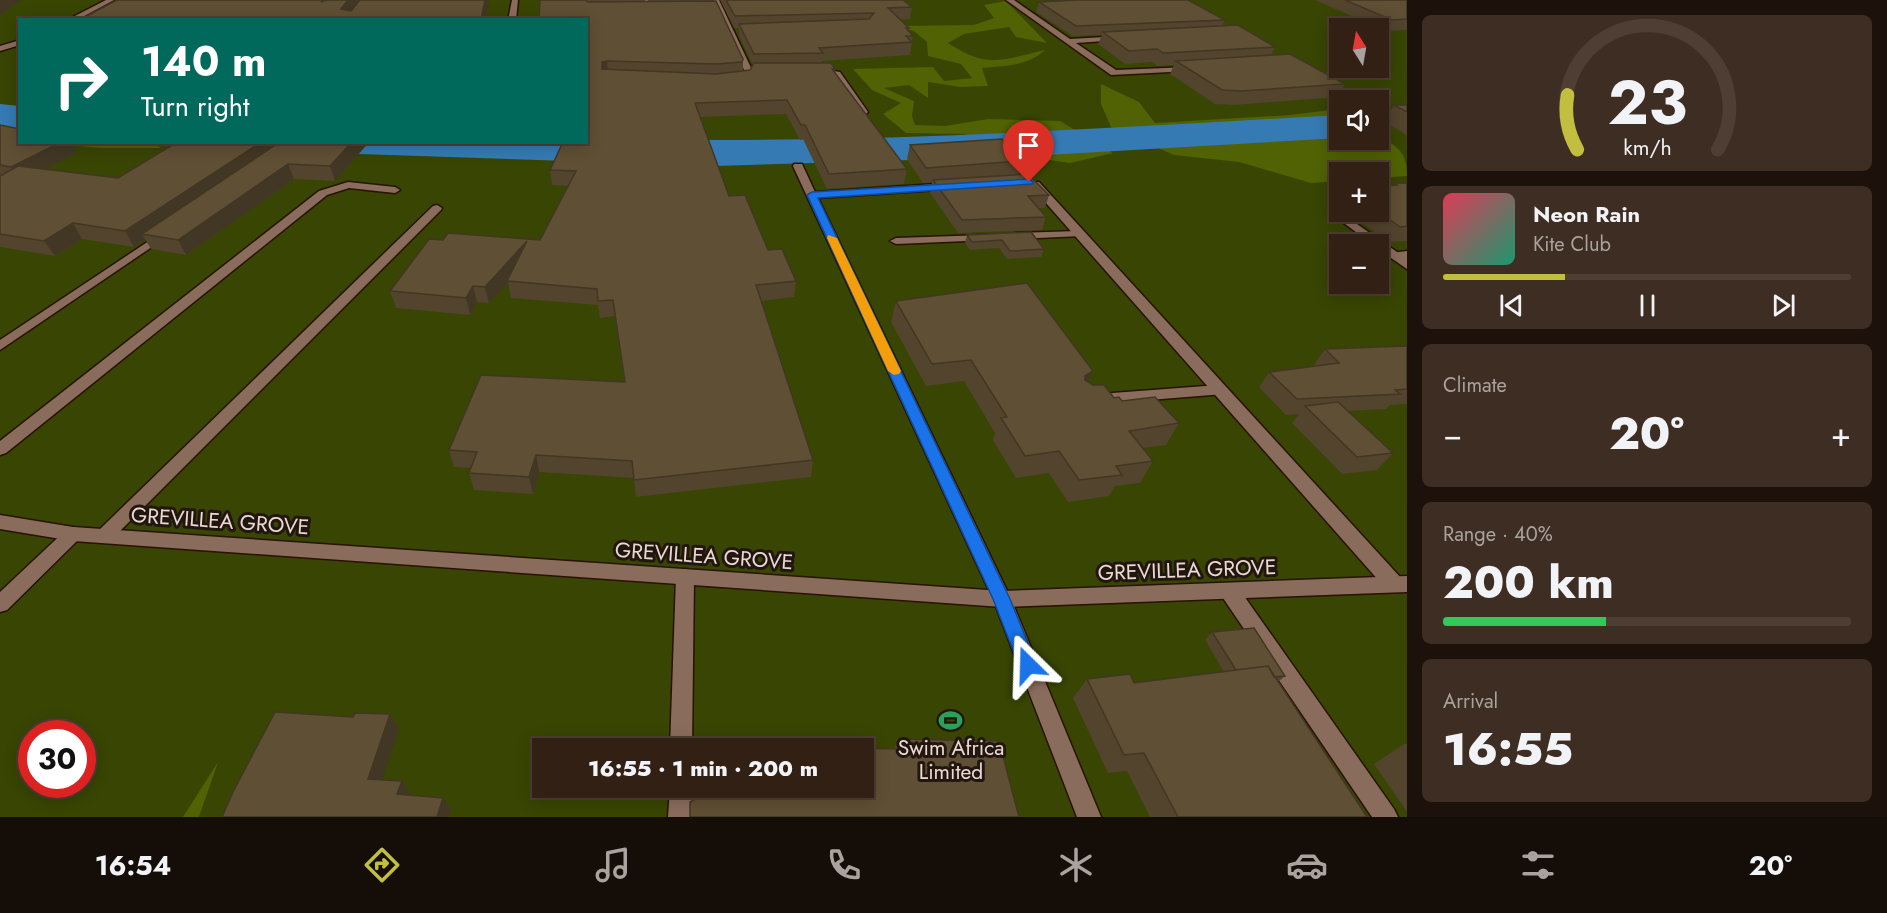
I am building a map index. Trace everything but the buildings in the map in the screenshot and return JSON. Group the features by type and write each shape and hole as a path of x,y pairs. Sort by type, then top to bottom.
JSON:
{"street":[{"path":"74,18 111,0"},
{"path":"512,18 514,0"},
{"path":"1009,0 1114,73 1205,68"},
{"path":"647,3 658,8"},
{"path":"716,5 732,32 749,72 746,79 725,82"},
{"path":"1021,8 1032,8"},
{"path":"732,32 744,32"},
{"path":"1068,41 1126,38"},
{"path":"0,50 18,43"},
{"path":"0,50 18,52"},
{"path":"810,70 830,71 837,74 870,122"},
{"path":"749,72 759,71"},
{"path":"798,166 1002,599 1089,817"},
{"path":"1025,181 1035,184 1219,390 1400,584"},
{"path":"0,449 323,194 348,185 360,184 395,190"},
{"path":"812,195 962,186"},
{"path":"104,536 437,208"},
{"path":"1351,222 1401,255 1407,265"},
{"path":"0,346 176,226"},
{"path":"896,241 1078,234"},
{"path":"1083,400 1219,390"},
{"name":"GREVILLEA GROVE","path":"0,522 73,534 1002,599 1400,584"},
{"path":"0,603 73,534"},
{"path":"681,738 685,577"},
{"path":"1230,592 1386,817"},
{"path":"680,817 681,798"}],"green space":[{"path":"0,0 1407,0 1407,817 0,817"},
{"path":"1006,1 1047,43 1016,37 1009,27 964,34 948,43 974,56 995,60 1045,50 1023,62 982,68 988,86 960,87 928,82 928,98 909,85 884,88 914,101 912,116 915,125 945,126 988,119 1060,121 1113,153 1070,163 1022,156 965,134 906,133 883,114 901,103 872,90 853,69 933,67 944,81 972,78 961,64 928,56 927,42 914,31 894,26 974,25 994,18 984,5"},
{"path":"1101,84 1139,102 1155,123 1290,115 1329,110 1329,150 1389,150 1389,142 1403,155 1407,176 1389,177 1389,162 1329,162 1329,182 1311,183 1239,162 1174,155 1111,127 1101,104"},
{"path":"0,107 18,108 18,140 0,138"},
{"path":"55,144 155,144 161,148 101,148"},
{"path":"218,762 199,817 183,817"}],"waterway":[{"path":"0,115 18,117"},
{"path":"419,144 715,154 1011,145 1329,127"}],"slow traffic":[{"path":"832,238 894,371"}],"place":[{"name":"Swim Africa Limited","path":"951,720"}],"route":[{"path":"1028,665 1002,599 812,195 1029,182"}]}
